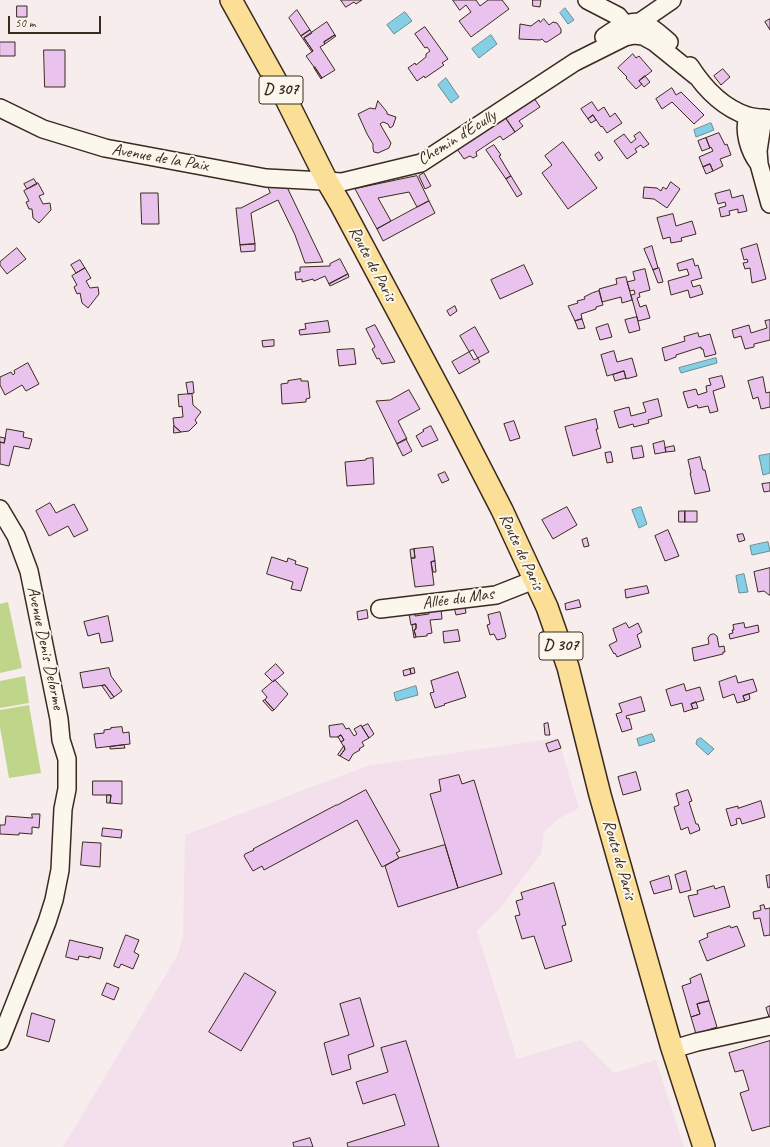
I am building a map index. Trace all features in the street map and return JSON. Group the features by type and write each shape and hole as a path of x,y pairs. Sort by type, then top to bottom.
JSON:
{"main road":[{"name":"Route de Paris","path":"231,0 288,103 327,181 341,204 451,411 502,510 547,607 568,667 600,795 673,1049 704,1147"}],"street":[{"path":"587,0 618,16 643,36 654,42 696,76 709,91 725,105 760,118"},
{"name":"Chemin d'Écully","path":"327,181 342,182 421,163 575,62 616,41 633,27 672,0"},
{"name":"Avenue de la Paix","path":"0,108 43,128 105,148 266,178 327,181"},
{"path":"760,118 746,123 747,137 753,156 759,164 770,204"},
{"name":"Avenue Denis Delorme","path":"0,1041 54,900 60,870 63,809 59,783 59,763 62,741 59,719 29,571 16,536 1,516"},
{"name":"Allée du Mas","path":"380,609 496,595 534,580"},
{"path":"673,1049 697,1042 770,1026"}],"shaded area":[{"path":"558,738 579,808 560,818 544,832 541,854 501,907 477,931 517,1059 581,1040 614,1073 656,1060 684,1147 63,1147 177,956 183,936 185,835 367,766"}],"green space":[{"path":"8,602 22,668 0,673 0,604"},
{"path":"25,676 29,703 0,708 0,681"},
{"path":"29,705 41,773 9,778 0,727 0,710"}],"water":[{"path":"565,8 574,20 568,24 560,13"},
{"path":"405,12 412,21 394,34 387,25"},
{"path":"491,35 497,44 479,58 472,49"},
{"path":"446,78 459,97 451,103 438,85"},
{"path":"711,123 714,130 696,137 694,130"},
{"path":"716,358 717,363 681,373 679,368"},
{"path":"770,454 770,473 763,475 759,456"},
{"path":"641,507 647,524 639,528 632,510"},
{"path":"768,542 770,551 752,555 750,546"},
{"path":"744,574 748,592 739,593 736,576"},
{"path":"416,686 418,695 396,701 394,693"},
{"path":"652,734 655,741 639,746 637,739"},
{"path":"701,738 714,749 708,755 696,744 697,740"}],"building":[{"path":"341,0 362,0 356,4 354,2 346,7"},
{"path":"453,0 476,0 480,6 488,0 502,0 509,9 471,37 459,21 471,12 466,5 460,10"},
{"path":"533,0 541,0 540,7 533,6"},
{"path":"17,6 27,6 27,17 17,17"},
{"path":"297,10 310,30 301,36 289,18"},
{"path":"544,19 549,25 553,22 557,23 561,29 561,33 547,42 542,39 519,39 520,24 531,26 539,20 540,22"},
{"path":"770,19 770,30 765,22"},
{"path":"327,22 335,35 324,42 325,44 320,47 335,70 322,78 306,56 313,51 304,38"},
{"path":"425,27 448,59 442,63 444,65 425,78 424,76 417,81 408,68 415,63 416,65 426,57 426,54 430,51 427,47 425,48 415,34"},
{"path":"310,30 312,33 304,38 313,51 312,52 301,36"},
{"path":"335,35 336,36 325,44 324,42"},
{"path":"0,42 15,42 15,56 0,56"},
{"path":"44,50 65,50 65,87 45,87"},
{"path":"633,54 636,58 639,56 652,71 639,81 642,84 636,89 618,68"},
{"path":"315,67 322,78 321,79 314,68"},
{"path":"723,69 730,77 721,85 714,76"},
{"path":"645,76 650,82 644,87 639,81"},
{"path":"672,88 676,95 681,92 704,115 694,124 672,102 662,109 656,99"},
{"path":"534,98 540,107 519,121 523,126 515,132 505,117"},
{"path":"378,101 387,114 396,117 393,126 390,128 388,124 383,122 380,124 391,143 389,148 378,153 374,152 373,144 358,114 370,108 375,109"},
{"path":"592,102 598,111 604,107 610,117 615,113 622,123 607,133 593,115 588,119 581,109"},
{"path":"593,115 596,120 591,123 588,119"},
{"path":"505,117 515,132 503,140 500,136 476,152 477,156 473,158 470,156 464,159 457,149"},
{"path":"640,132 649,144 643,148 641,145 635,149 637,152 627,159 614,141 624,134 631,143 636,139 634,136"},
{"path":"719,133 725,145 727,144 731,155 720,159 723,166 713,171 710,164 703,167 699,157 713,151 711,147 710,148 706,138"},
{"path":"706,138 710,148 702,151 698,141"},
{"path":"563,142 597,188 568,209 542,173 552,165 545,156"},
{"path":"494,145 501,155 499,156 511,176 506,179 486,150"},
{"path":"599,152 603,158 599,161 595,155"},
{"path":"710,164 713,171 706,174 703,167"},
{"path":"424,173 431,186 425,189 419,176"},
{"path":"417,176 429,201 417,207 409,192 378,198 391,221 377,229 355,189"},
{"path":"511,176 522,194 517,197 506,179"},
{"path":"34,179 37,184 27,189 24,184"},
{"path":"671,182 680,189 667,208 654,199 643,198 644,187 657,188 661,191 663,187 666,189"},
{"path":"38,183 44,194 39,196 43,204 50,203 51,210 39,223 33,218 32,209 29,209 26,202 29,201 24,191"},
{"path":"267,184 281,184 281,188 286,185 323,262 305,263 295,235 278,200 251,213 255,244 240,245 236,208 241,208 270,193"},
{"path":"730,190 732,198 743,195 747,211 738,213 738,209 729,211 730,215 721,217 719,208 726,206 725,202 718,204 715,194"},
{"path":"141,193 158,193 159,224 142,224"},
{"path":"429,201 435,213 383,241 377,229"},
{"path":"673,214 676,226 692,221 696,234 681,238 682,241 671,243 670,237 663,239 657,218"},
{"path":"255,244 255,251 241,252 240,245"},
{"path":"757,244 766,279 752,283 750,268 745,269 743,263 748,262 747,259 744,260 741,249"},
{"path":"652,246 658,268 653,270 644,249"},
{"path":"17,248 26,259 7,274 0,265 0,262"},
{"path":"340,259 348,274 329,284 325,276 314,281 313,279 302,282 302,279 296,280 295,272 300,272 300,267 330,266 330,264"},
{"path":"693,259 695,266 698,265 702,278 691,281 693,287 700,285 703,294 690,298 688,290 671,295 668,281 689,275 687,269 679,271 677,264"},
{"path":"80,260 85,268 76,273 71,265"},
{"path":"524,265 533,284 500,299 491,280"},
{"path":"85,268 91,278 86,281 90,288 98,287 99,294 88,308 82,303 80,293 77,294 74,287 77,285 72,276"},
{"path":"659,268 663,282 658,283 653,270"},
{"path":"645,269 650,290 639,293 640,297 637,298 640,307 646,305 650,318 638,321 631,295 635,294 634,290 630,291 627,282 635,280 633,272"},
{"path":"348,274 349,277 330,286 329,284"},
{"path":"626,277 632,300 622,303 621,297 602,302 599,289 617,284 616,279"},
{"path":"599,291 603,305 581,314 582,319 575,321 568,306 578,303 577,301 585,299 584,297"},
{"path":"455,306 457,311 450,316 447,311"},
{"path":"637,317 640,330 629,333 625,320"},
{"path":"582,319 585,328 578,329 575,321"},
{"path":"770,320 770,340 754,344 754,347 745,349 741,336 734,338 732,330 749,325 751,333 767,328 765,321"},
{"path":"328,321 330,332 300,335 299,330 306,329 305,324"},
{"path":"608,324 612,337 600,340 596,328"},
{"path":"375,325 395,362 382,364 379,358 377,359 372,349 375,347 366,329"},
{"path":"475,327 489,352 474,360 460,336"},
{"path":"698,333 699,337 710,334 716,354 705,357 701,347 676,355 676,357 665,361 662,348 685,341 684,337"},
{"path":"274,340 274,346 263,347 262,341"},
{"path":"354,349 356,364 339,366 337,350"},
{"path":"473,350 480,362 459,374 452,362"},
{"path":"614,351 617,362 632,358 637,376 626,379 624,371 607,376 601,355"},
{"path":"28,363 39,384 26,391 22,385 5,395 0,385 0,377 11,372 13,375 15,373 14,371"},
{"path":"624,371 626,378 615,381 613,375"},
{"path":"722,376 725,387 713,391 718,411 710,413 708,406 698,408 697,405 688,408 683,392 696,389 698,395 707,392 706,386 711,385 709,379"},
{"path":"763,377 766,393 770,392 770,407 761,409 758,397 753,399 748,381"},
{"path":"301,379 301,381 308,381 310,398 306,399 306,402 282,404 281,384 288,383 288,381"},
{"path":"193,382 194,393 188,394 186,383"},
{"path":"409,390 420,409 398,421 407,439 397,444 376,401 390,400"},
{"path":"192,394 193,405 201,412 195,420 197,423 189,431 181,432 174,426 173,418 183,417 182,406 179,407 178,395"},
{"path":"658,399 662,416 648,420 649,423 634,427 633,424 619,428 614,411 629,407 631,416 646,412 643,403"},
{"path":"596,419 598,429 596,429 601,448 573,456 565,427"},
{"path":"514,421 520,438 510,441 504,424"},
{"path":"174,426 181,432 174,433"},
{"path":"431,426 438,440 422,447 416,436"},
{"path":"7,429 24,432 23,437 32,439 29,449 14,446 9,466 0,464 0,442 4,443"},
{"path":"0,437 5,438 4,443 0,442"},
{"path":"406,439 412,451 403,456 397,444"},
{"path":"664,441 666,452 655,454 653,444"},
{"path":"642,446 644,457 633,459 631,448"},
{"path":"674,446 675,451 666,452 665,448"},
{"path":"611,452 613,462 607,463 605,453"},
{"path":"700,457 710,491 695,494 688,460"},
{"path":"373,458 374,484 347,486 345,462"},
{"path":"445,472 449,480 442,483 438,475"},
{"path":"770,483 770,491 764,492 762,484"},
{"path":"50,503 56,513 74,504 88,530 74,537 68,526 49,536 36,511"},
{"path":"567,507 577,525 553,539 542,520"},
{"path":"679,511 685,511 685,522 679,522"},
{"path":"685,511 697,511 697,522 685,522"},
{"path":"668,530 679,556 665,561 655,536"},
{"path":"743,534 745,540 739,542 737,535"},
{"path":"587,538 589,546 584,547 582,540"},
{"path":"433,547 435,561 431,562 434,585 415,587 411,558 415,558 414,549"},
{"path":"414,549 415,558 411,558 410,550"},
{"path":"272,557 287,562 288,558 296,561 295,564 308,568 301,591 291,589 293,582 267,574"},
{"path":"435,561 436,572 433,572 431,562"},
{"path":"770,568 769,595 764,591 758,592 754,572"},
{"path":"647,586 649,593 626,598 625,590"},
{"path":"579,600 581,607 566,610 565,604"},
{"path":"464,601 466,613 456,615 454,607"},
{"path":"441,609 442,619 430,620 432,633 427,634 427,636 416,637 414,630 416,629 416,624 411,625 409,614 415,613 415,616 429,614 429,611"},
{"path":"367,610 368,618 358,620 357,612"},
{"path":"500,612 506,636 505,638 497,640 494,634 490,635 487,625 490,624 488,615"},
{"path":"108,616 113,641 101,643 99,633 88,636 84,622"},
{"path":"626,623 629,628 638,623 642,632 637,635 641,647 617,657 609,645 617,641 613,629"},
{"path":"744,623 745,628 758,625 759,632 730,639 729,634 733,633 732,630 734,630 733,625"},
{"path":"416,624 416,629 414,630 416,637 414,638 412,625"},
{"path":"458,630 460,641 444,643 443,632"},
{"path":"714,634 717,636 719,647 724,646 725,652 723,652 723,654 694,661 692,648 709,644 708,638 710,635"},
{"path":"276,664 284,673 273,682 265,674"},
{"path":"109,668 111,676 122,691 114,697 105,685 83,688 80,673"},
{"path":"414,668 415,673 411,674 410,669"},
{"path":"410,669 411,674 404,676 403,671"},
{"path":"458,672 466,697 435,708 430,693 434,692 431,681"},
{"path":"736,676 738,683 753,679 757,691 743,696 745,701 737,703 734,694 723,698 719,682"},
{"path":"275,680 288,694 274,710 265,700 267,697 262,691"},
{"path":"684,684 686,691 700,687 704,700 691,704 693,709 684,712 682,703 671,706 666,690"},
{"path":"105,685 114,697 111,699 102,686"},
{"path":"749,694 750,699 745,701 743,696"},
{"path":"641,697 645,711 626,716 627,719 629,718 632,729 622,732 616,714 622,712 619,704"},
{"path":"265,700 274,710 272,711 263,701"},
{"path":"696,702 698,708 693,709 691,704"},
{"path":"548,723 550,735 545,735 544,724"},
{"path":"343,724 346,729 349,728 354,736 357,734 354,729 361,725 369,738 362,742 364,746 353,754 349,761 340,756 345,749 341,742 344,740 341,735 338,737 330,737 329,726"},
{"path":"368,724 374,734 369,738 362,727"},
{"path":"122,727 123,733 129,732 130,744 96,748 94,734 104,733 104,730 111,728"},
{"path":"341,735 344,740 341,742 338,737"},
{"path":"558,740 561,748 549,752 546,744"},
{"path":"124,745 125,748 110,749 110,747"},
{"path":"344,746 345,749 340,756 338,755"},
{"path":"636,772 641,790 623,795 618,777"},
{"path":"459,775 462,784 474,780 502,874 458,888 430,794 441,791 439,780"},
{"path":"93,781 122,781 122,804 110,803 111,795 93,795"},
{"path":"366,790 400,851 396,853 399,858 382,867 357,820 264,870 262,866 253,871 244,856 245,854"},
{"path":"688,790 692,801 689,802 696,824 698,824 700,830 690,834 688,827 681,830 674,807 679,805 676,794"},
{"path":"107,795 111,795 110,803 107,803"},
{"path":"761,801 765,817 742,824 740,818 736,819 737,824 731,826 726,809 738,806 738,808"},
{"path":"32,814 40,814 39,828 32,827 32,834 0,834 0,825 5,825 6,816 32,818"},
{"path":"103,828 122,830 121,838 102,836"},
{"path":"83,842 101,843 100,867 81,865"},
{"path":"445,845 458,888 398,907 385,866 399,858"},
{"path":"686,871 691,890 680,893 675,875"},
{"path":"770,875 770,887 768,888 766,876"},
{"path":"669,876 672,889 654,894 650,882"},
{"path":"554,883 566,925 562,926 572,961 545,969 534,936 522,939 515,916 520,915 516,901 523,899 521,893"},
{"path":"714,886 715,889 724,886 730,907 694,917 688,896 698,894 697,891"},
{"path":"764,905 765,909 770,908 770,935 764,936 760,918 754,919 753,912 761,910 760,906"},
{"path":"730,926 731,928 737,926 745,946 707,961 699,941 708,937 707,934"},
{"path":"126,935 139,940 134,952 139,955 133,969 121,964 119,968 114,966"},
{"path":"70,940 103,948 100,959 89,956 89,958 79,956 78,960 66,957"},
{"path":"245,973 276,992 241,1051 209,1032"},
{"path":"701,974 709,1001 697,1004 700,1014 691,1017 682,986 691,983 690,979"},
{"path":"107,983 119,988 114,1000 102,995"},
{"path":"360,998 374,1046 348,1055 351,1069 332,1075 324,1043 349,1035 340,1004"},
{"path":"709,1001 717,1027 696,1034 691,1017 700,1014 697,1004"},
{"path":"770,1006 770,1017 769,1017 766,1008"},
{"path":"32,1013 55,1020 49,1042 27,1036"},
{"path":"406,1041 439,1147 348,1147 347,1143 405,1125 395,1094 363,1104 356,1082 388,1072 381,1048"},
{"path":"770,1041 770,1126 752,1131 740,1093 749,1090 743,1070 735,1072 729,1053"},
{"path":"310,1138 313,1147 294,1147 293,1143"}]}
